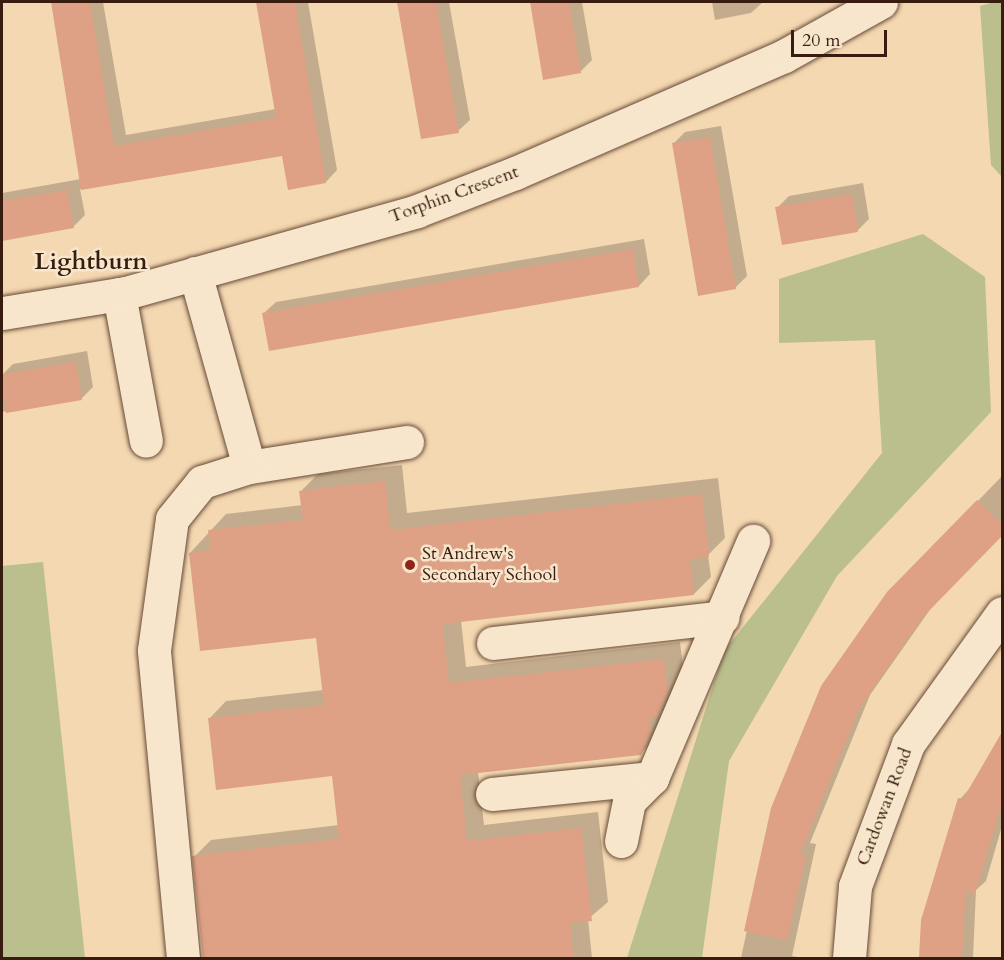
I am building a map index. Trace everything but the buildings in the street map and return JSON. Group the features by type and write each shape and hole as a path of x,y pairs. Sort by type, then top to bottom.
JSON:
{"street":[{"name":"Torphin Crescent","path":"2,313 119,294 417,211 515,173 784,56 881,2"},
{"path":"195,273 249,467"},
{"path":"119,294 146,441"},
{"path":"183,958 156,638 172,519 202,482 249,467 407,442"},
{"path":"621,841 630,801 652,778 723,617 753,540"},
{"path":"493,643 723,617"},
{"name":"Cardowan Road","path":"849,958 855,886 908,744 1000,620"},
{"path":"492,794 652,778"}],"green space":[{"path":"1002,2 1002,177 991,165 980,6"},
{"path":"923,234 985,277 991,412 837,576 729,761 702,958 627,958 724,651 882,453 875,340 779,343 779,279"},
{"path":"43,562 85,958 2,958 2,566"}],"place":[{"name":"St Andrew's Secondary School","path":"410,565"}],"district":[{"name":"Lightburn","path":"91,262"}]}
